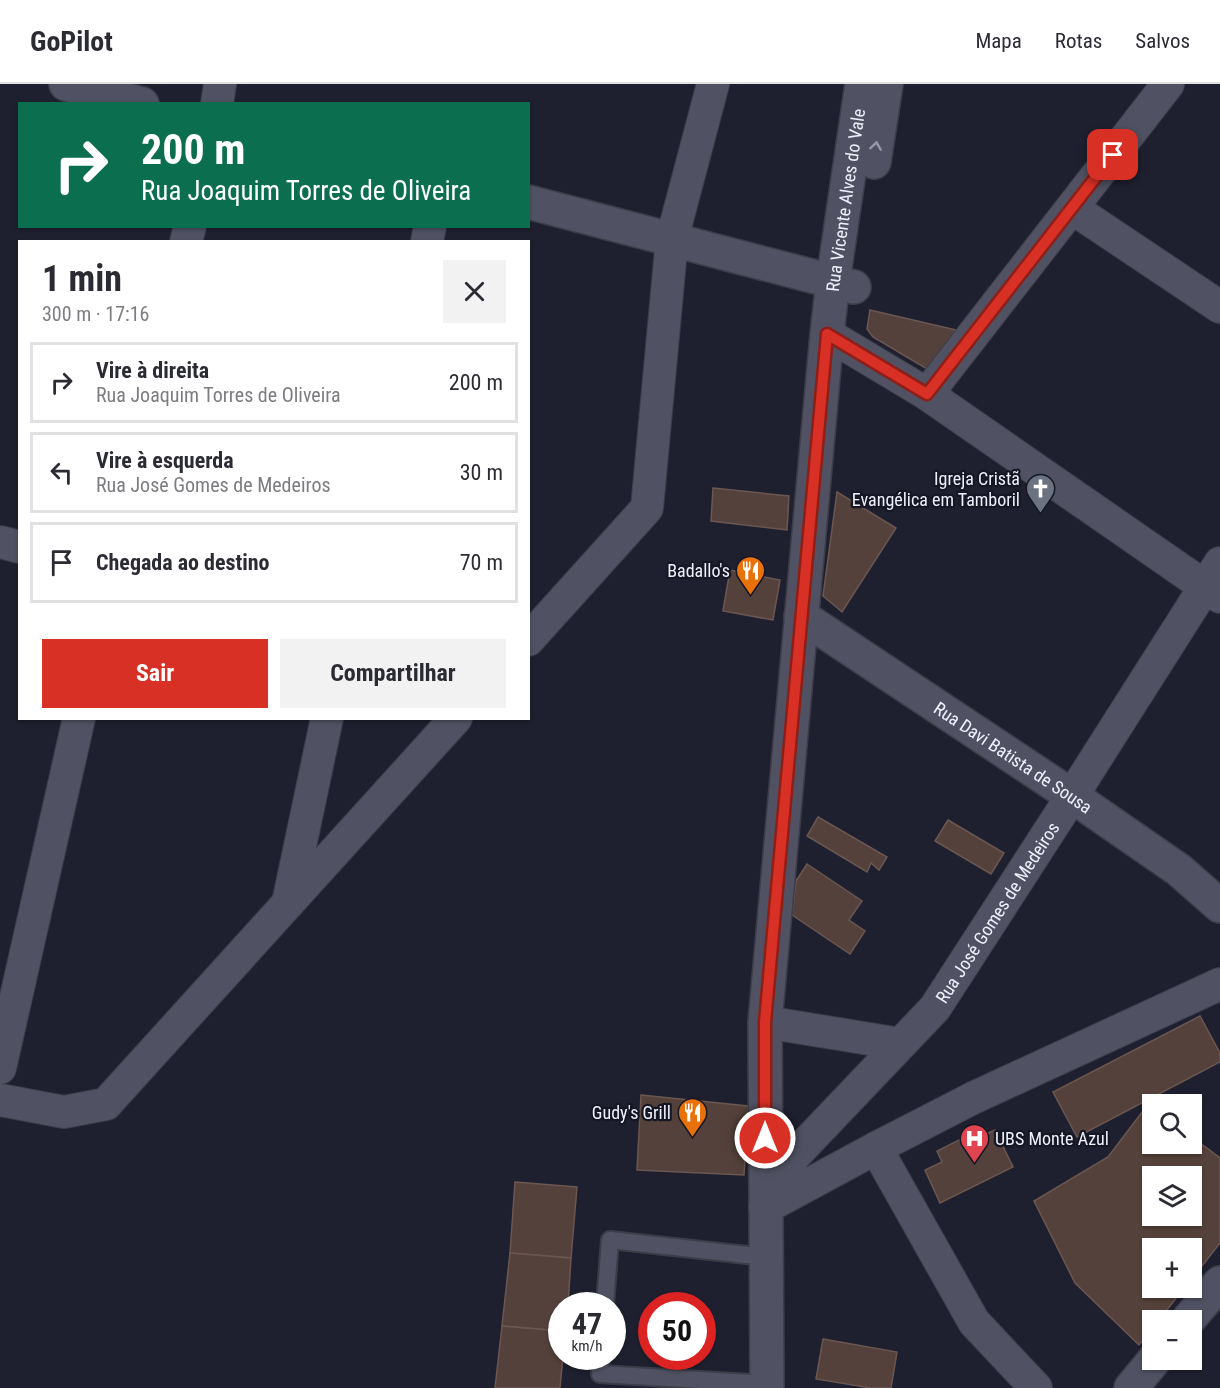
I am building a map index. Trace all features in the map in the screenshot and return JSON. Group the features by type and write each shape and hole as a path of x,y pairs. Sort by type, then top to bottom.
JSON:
{"main road":[{"path":"66,84 134,102"},
{"name":"Rua Vicente Alves do Vale","path":"843,284 862,84"},
{"name":"Rua Vicente Alves do Vale","path":"767,1386 765,1022 801,616 828,325 843,284 886,84"},
{"path":"530,203 843,284"},
{"name":"Rua Davi Batista de Sousa","path":"801,616 1179,870 1220,906"},
{"path":"1197,1310 1220,1283"},
{"path":"1131,1388 1146,1370"}],"street":[{"path":"217,102 220,84"},
{"path":"530,638 647,508 672,239 713,84"},
{"path":"927,394 1168,84"},
{"path":"1072,208 1220,307"},
{"path":"828,325 927,394 1215,583"},
{"path":"0,542 18,546"},
{"name":"Rua José Gomes de Medeiros","path":"765,1208 794,1156 935,1008 1072,796 1215,583"},
{"path":"0,1068 79,720"},
{"path":"288,904 327,720"},
{"path":"0,1100 64,1112 106,1104 454,720"},
{"path":"765,1208 973,1098 1220,984"},
{"path":"765,1022 900,1044"},
{"path":"876,1148 974,1322 1036,1388"}],"lane":[{"path":"606,1292 610,1240 765,1257"},
{"path":"600,1370 600,1374 767,1386"}],"building":[{"path":"870,310 956,330 927,369 873,337 867,329"},
{"path":"713,488 789,496 787,530 711,521"},
{"path":"837,492 896,528 842,612 823,596"},
{"name":"Badallo's","path":"730,570 780,580 773,620 723,611"},
{"path":"818,817 887,857 879,870 871,863 867,872 807,836"},
{"path":"948,820 1004,853 991,874 935,841"},
{"path":"807,864 862,901 849,920 865,931 850,954 792,915 796,881"},
{"path":"1200,1016 1220,1053 1220,1062 1159,1094 1142,1094 1142,1103 1077,1137 1053,1092"},
{"name":"Gudy's Grill","path":"641,1095 748,1106 744,1175 637,1170"},
{"path":"1142,1112 1142,1154 1202,1154 1202,1144 1220,1158 1220,1243 1202,1266 1202,1238 1142,1238 1142,1298 1176,1298 1167,1310 1142,1310 1142,1341 1139,1345 1075,1283 1034,1201 1108,1157"},
{"name":"UBS Monte Azul","path":"983,1128 986,1134 995,1130 1013,1167 940,1203 925,1170 942,1162 937,1151"},
{"path":"515,1182 577,1187 571,1258 510,1253"},
{"path":"510,1253 571,1258 569,1292 548,1292 548,1330 502,1326"},
{"path":"502,1326 548,1330 548,1370 562,1370 560,1388 495,1388"},
{"path":"823,1339 897,1352 891,1388 871,1388 816,1379"}],"place":[{"name":"Igreja Cristã Evangélica em Tamboril","path":"1041,514"},
{"name":"Badallo's","path":"751,596"},
{"name":"Gudy's Grill","path":"692,1138"},
{"name":"UBS Monte Azul","path":"974,1164"}],"route":[{"path":"765,1138 765,1022 827,334 927,394 1113,155"}]}
